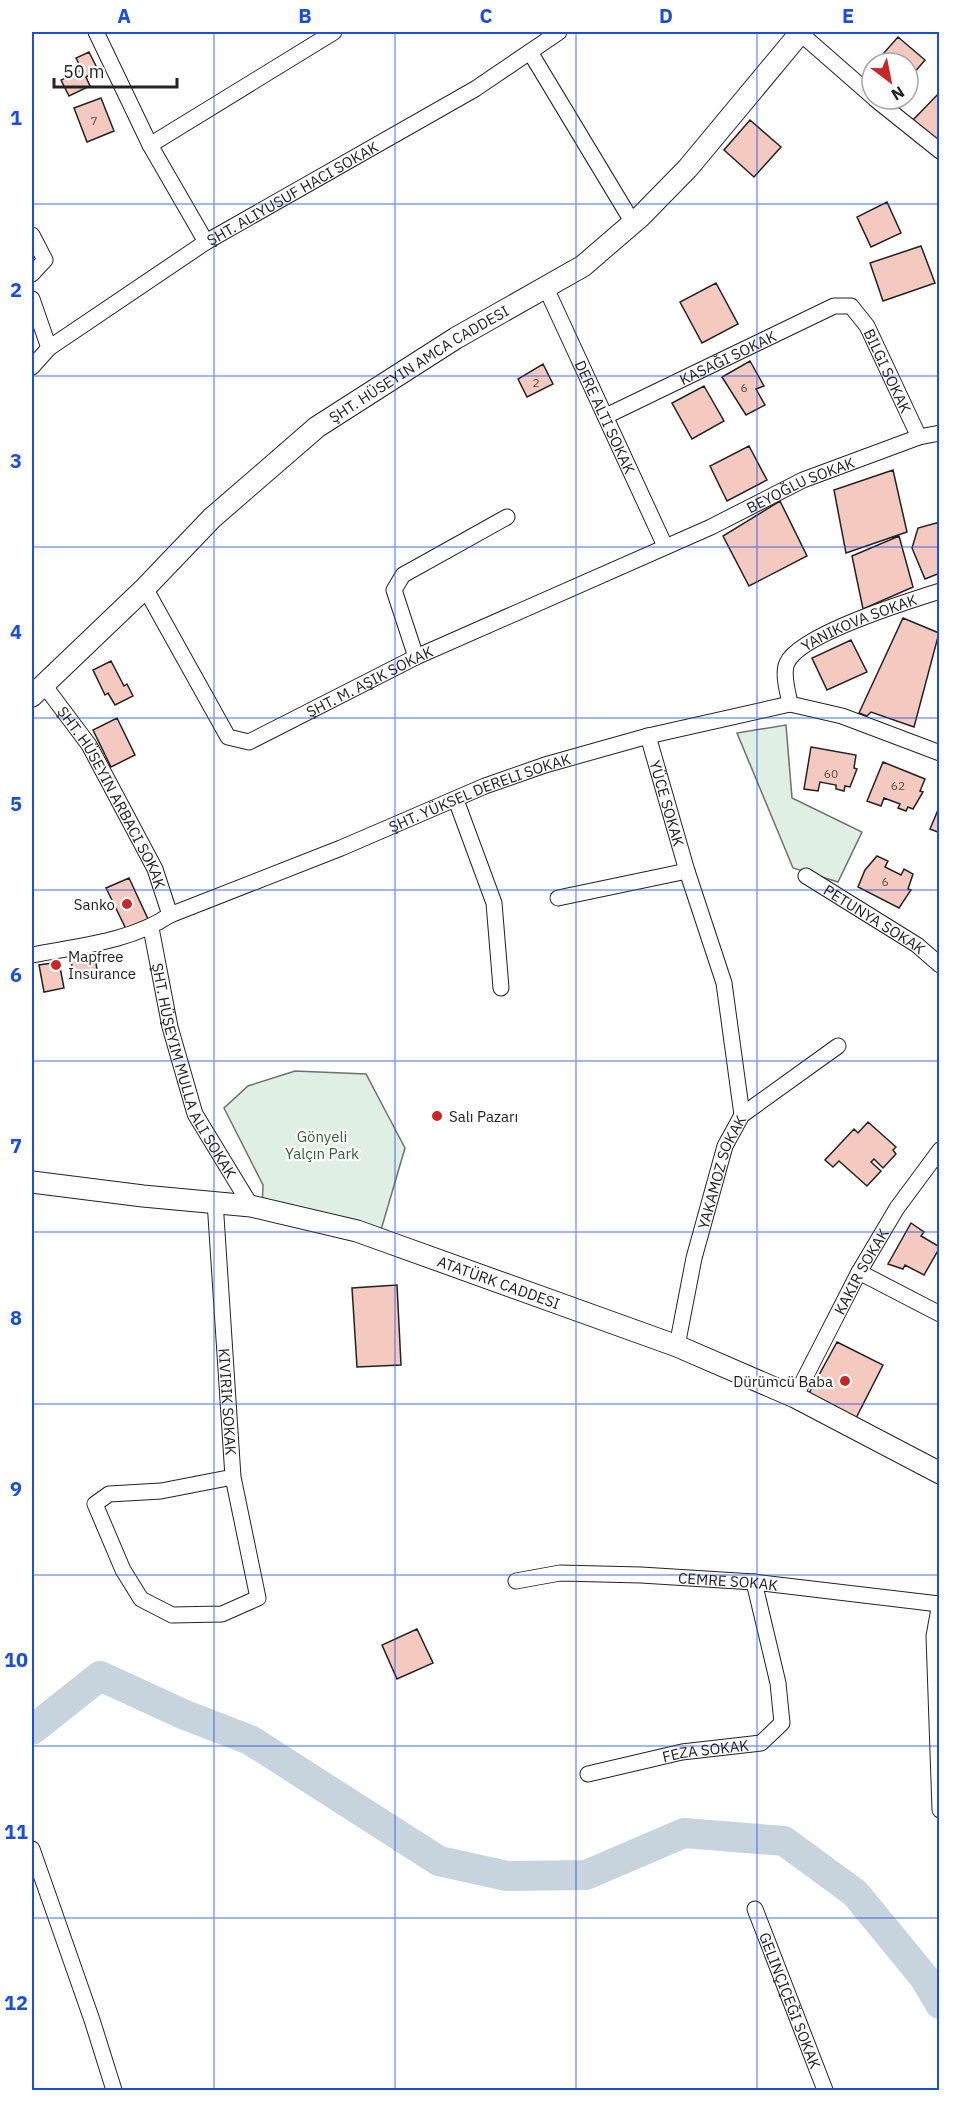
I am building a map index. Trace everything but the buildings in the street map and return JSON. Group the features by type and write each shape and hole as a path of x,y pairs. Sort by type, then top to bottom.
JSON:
{"street":[{"path":"96,32 150,145 206,242"},
{"path":"150,145 334,32"},
{"path":"32,367 50,348 206,242 475,89 559,32"},
{"path":"800,32 860,85"},
{"name":"ŞHT. HÜSEYIN AMCA CADDESI","path":"38,690 145,588 212,518 317,428 456,338 583,266 633,223 688,168 800,32"},
{"path":"530,52 633,223"},
{"path":"890,111 939,151"},
{"path":"32,235 45,260 32,273"},
{"path":"545,286 665,546"},
{"path":"32,299 50,348"},
{"name":"BILGI SOKAK","path":"606,416 834,306 851,306 867,326 919,437"},
{"name":"BEYOĞLU SOKAK","path":"145,588 228,737 249,742 416,657 711,527 802,480 919,437 939,433"},
{"path":"416,657 394,590 403,575 507,517"},
{"name":"YANIKOVA SOKAK","path":"790,704 786,666 793,654 831,631 939,591"},
{"path":"38,690 89,745 155,869 170,915"},
{"name":"ŞHT. YÜKSEL DERELI SOKAK","path":"32,955 105,941 151,928 170,915 456,800 485,786 545,765 648,736 790,704 852,719 939,753"},
{"name":"YÜCE SOKAK","path":"648,736 687,871 724,983 742,1115"},
{"path":"456,800 494,903 501,988"},
{"path":"558,898 687,871"},
{"name":"PETUNYA SOKAK","path":"806,876 917,945 939,965"},
{"name":"ŞHT. HÜŞEYIM MULLA ALI SOKAK","path":"151,928 170,1027 195,1114 250,1206"},
{"name":"YAKAMOZ SOKAK","path":"677,1346 694,1258 725,1146 742,1115 838,1046"},
{"path":"795,1397 859,1272 897,1208 939,1150"},
{"name":"ATATÜRK CADDESI","path":"32,1182 250,1206 357,1231 677,1346 795,1397 939,1473"},
{"path":"215,1201 233,1477 258,1598 222,1614 182,1615 172,1615 141,1599 123,1570 95,1504 109,1494 161,1491 233,1477"},
{"path":"859,1272 939,1314"},
{"name":"CEMRE SOKAK","path":"516,1581 560,1573 754,1582 939,1604"},
{"name":"FEZA SOKAK","path":"588,1774 682,1752 761,1743 782,1723 778,1683 754,1582"},
{"path":"939,1604 934,1636 939,1810"},
{"path":"32,1850 92,2020 114,2091"},
{"name":"GELINÇIÇEĞI SOKAK","path":"755,1909 825,2091"}],"green space":[{"path":"786,725 792,798 862,832 838,882 793,868 737,733"},
{"name":"Gönyeli Yalçın Park","path":"295,1071 366,1074 405,1148 381,1230 262,1207 263,1185 224,1108 248,1086"}],"waterway":[{"path":"32,1730 100,1676 185,1715 250,1740 439,1861 507,1876 586,1875 684,1833 784,1841 855,1893 924,1977 940,2004"}],"place":[{"name":"Sanko","path":"127,904"},
{"name":"Mapfree Insurance","path":"56,965"},
{"name":"Salı Pazarı","path":"437,1116"},
{"name":"Dürümcü Baba","path":"845,1381"}]}
